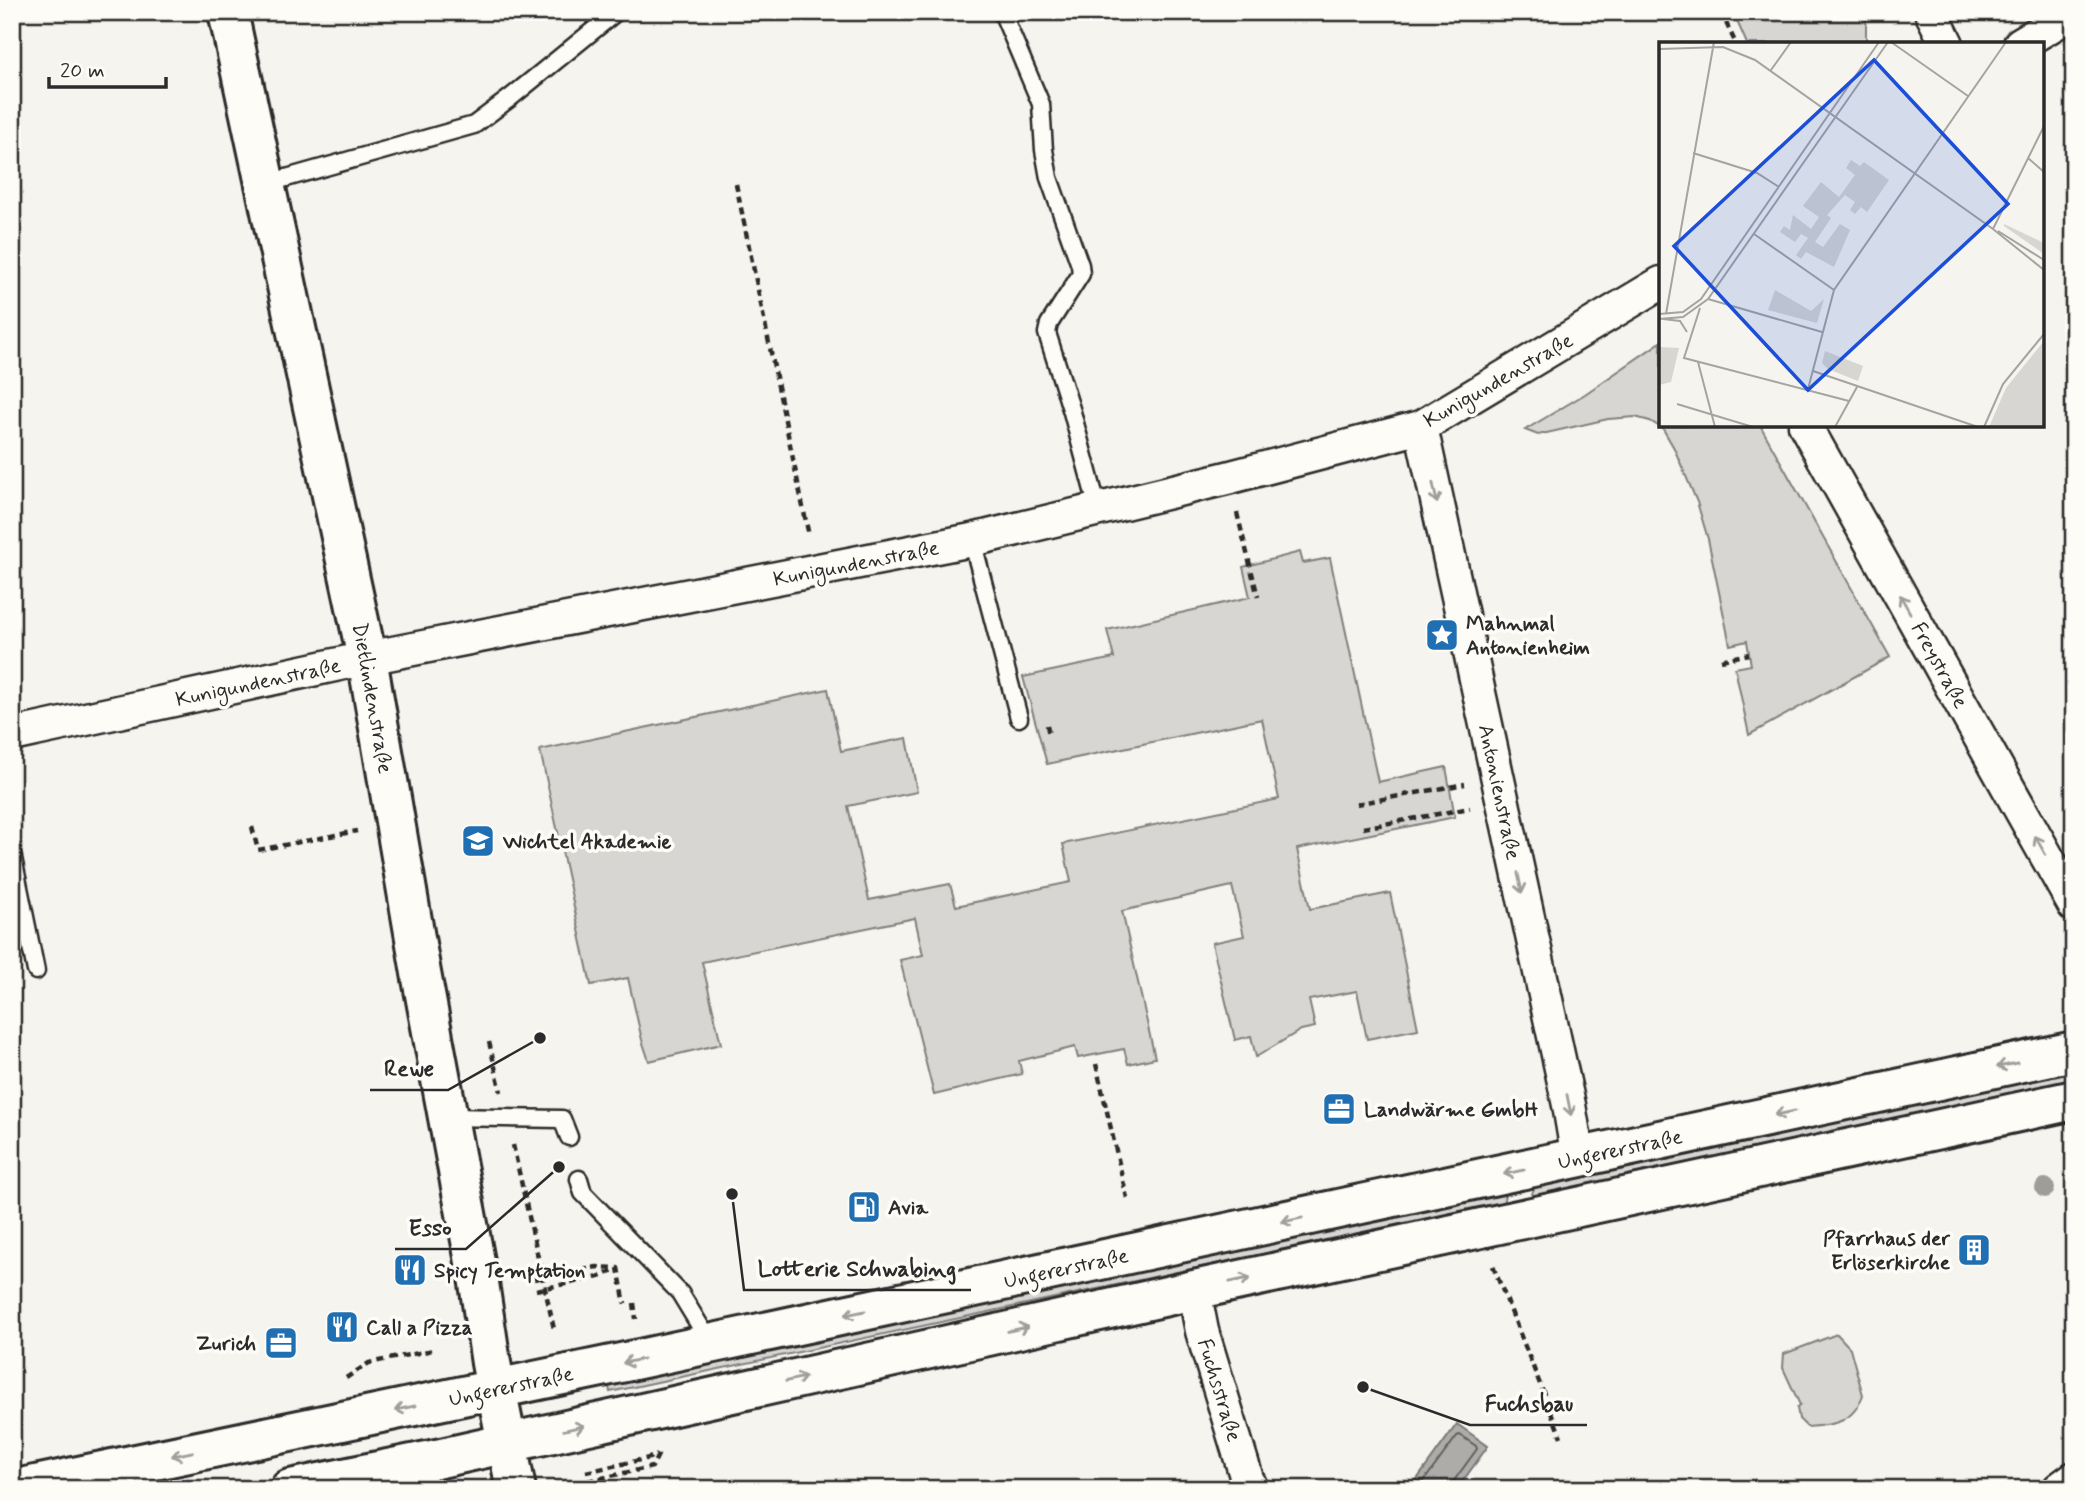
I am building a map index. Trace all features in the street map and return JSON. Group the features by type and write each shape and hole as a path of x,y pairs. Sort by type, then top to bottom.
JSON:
{"main road":[{"name":"Dietlindenstraße","path":"228,12 367,658 516,1489"},
{"name":"Ungererstraße","path":"16,1489 710,1344 2074,1051"},
{"path":"290,1489 2074,1100"}],"street":[{"path":"1931,12 1946,42"},
{"path":"2023,42 2074,12"},
{"name":"Kunigundenstraße","path":"12,735 367,658 972,540 1227,478 1421,426 1659,284"},
{"name":"Antonienstraße","path":"1421,426 1566,1091 1578,1158"},
{"name":"Freystraße","path":"1806,427 2074,905"},
{"name":"Fuchsstraße","path":"1194,1290 1202,1331 1252,1489"},
{"path":"2059,1489 2074,1478"}],"lane":[{"path":"265,184 474,125 616,12"},
{"path":"1002,12 1041,104 1049,178 1080,265 1081,274 1049,324 1047,333 1098,509"},
{"path":"972,540 1019,718"},
{"path":"12,853 36,971"},
{"path":"448,1117 562,1119 569,1138"},
{"path":"579,1179 583,1193 680,1293 710,1344"}],"path":[{"path":"1721,12 1735,42"},
{"path":"736,184 816,570"},
{"path":"1227,478 1258,597"},
{"path":"1721,660 1749,654"},
{"path":"1356,804 1499,789"},
{"path":"1363,828 1499,789"},
{"path":"251,827 258,850 395,824"},
{"path":"489,1042 554,1329"},
{"path":"1096,1064 1128,1198"},
{"path":"1491,1262 1561,1437"},
{"path":"534,1279 597,1267 618,1268"},
{"path":"536,1290 599,1277 618,1268"},
{"path":"618,1268 625,1304"},
{"path":"369,1363 433,1350"},
{"path":"586,1472 649,1458 657,1452 652,1467 588,1481"}],"shaded area":[{"path":"1733,12 1866,12 1866,42 1746,42"},
{"path":"1659,343 1659,427 1635,417 1608,419 1538,435 1525,430 1585,394"},
{"path":"1660,427 1761,427 1890,657 1749,735 1735,668 1751,665 1747,641 1730,645 1708,539 1697,502"},
{"path":"1300,552 1303,563 1330,558 1378,782 1446,767 1455,817 1297,849 1310,909 1390,893 1418,1029 1367,1039 1357,991 1309,1000 1315,1027 1301,1030 1256,1057 1251,1036 1235,1040 1212,943 1244,936 1232,886 1122,911 1155,1058 1128,1064 1124,1049 1078,1058 1075,1047 1019,1061 1022,1074 934,1095 900,960 923,955 915,918 702,962 721,1044 649,1061 628,978 591,985 540,750 828,689 841,751 907,738 917,792 848,806 869,900 950,884 956,906 1071,882 1063,844 1279,799 1262,719 1047,764 1023,677 1114,658 1107,630 1250,597 1243,567"},
{"path":"2074,1071 2074,1082 1531,1197 1535,1185"},
{"path":"1506,1191 1503,1203 610,1392 608,1381"},
{"path":"1837,1334 1850,1348 1863,1395 1854,1412 1841,1421 1807,1427 1799,1419 1797,1408 1800,1405 1783,1368 1784,1354"}],"water":[{"path":"1457,1424 1488,1446 1457,1489 1410,1489"}],"place":[{"name":"Mahnmal Antonienheim","path":"1442,635"},
{"name":"Wichtel Akademie","path":"478,841"},
{"name":"Rewe","path":"540,1038"},
{"name":"Landwärme GmbH","path":"1339,1109"},
{"name":"Esso","path":"559,1167"},
{"name":"Lotterie Schwabing","path":"732,1194"},
{"name":"Avia","path":"864,1207"},
{"name":"Pfarrhaus der Erlöserkirche","path":"1974,1250"},
{"name":"Spicy Temptation","path":"410,1270"},
{"name":"Call a Pizza","path":"342,1327"},
{"name":"Zurich","path":"281,1343"},
{"name":"Fuchsbau","path":"1363,1387"}]}
